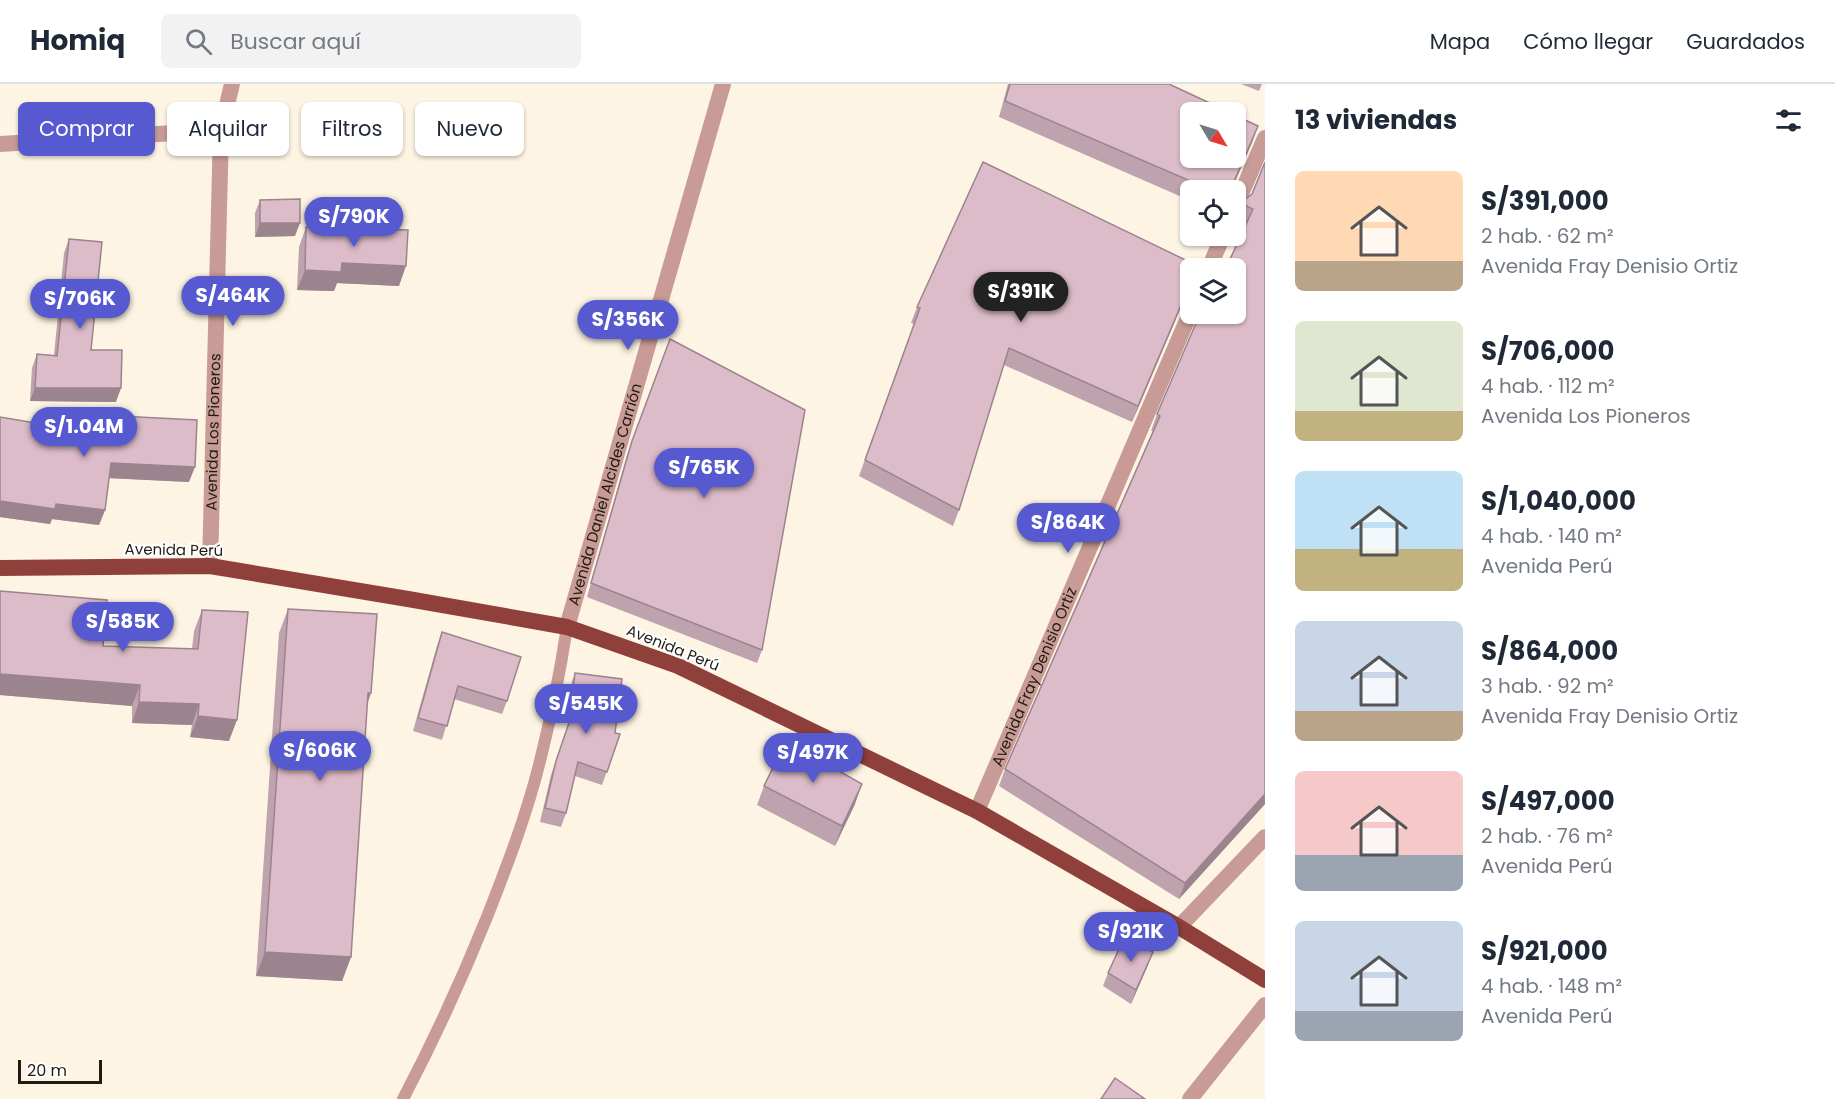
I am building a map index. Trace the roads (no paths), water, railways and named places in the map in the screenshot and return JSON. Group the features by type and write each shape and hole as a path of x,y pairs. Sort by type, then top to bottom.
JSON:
{"highway":[{"name":"Avenida Perú","path":"0,568 210,566 408,598 567,627 678,666 977,811 1179,927 1265,980"}],"street":[{"name":"Avenida Los Pioneros","path":"228,102 232,84"},
{"name":"Avenida Daniel Alcides Carrión","path":"567,627 723,84"},
{"path":"0,144 167,133"},
{"path":"1246,183 1265,138"},
{"name":"Avenida Los Pioneros","path":"210,566 220,156"},
{"name":"Avenida Fray Denisio Ortiz","path":"977,811 1185,324"},
{"path":"1179,927 1265,837"},
{"path":"1190,1099 1265,1005"}],"lane":[{"path":"403,1099 467,964 523,821 554,706 567,627"}]}
